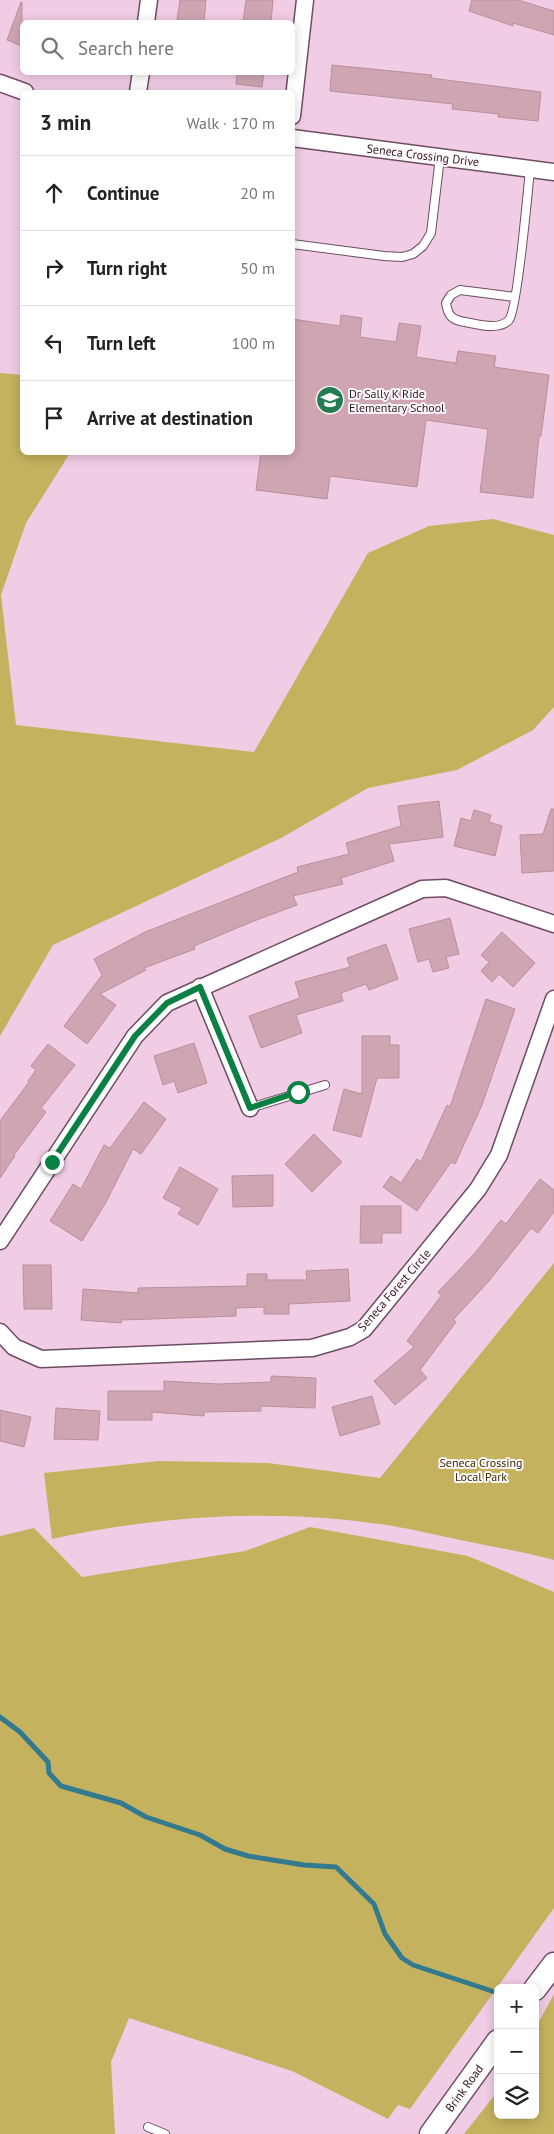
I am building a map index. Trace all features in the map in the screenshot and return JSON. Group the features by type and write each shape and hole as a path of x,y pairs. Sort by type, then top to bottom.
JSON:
{"main road":[{"path":"539,1985 554,1964"},
{"name":"Brink Road","path":"431,2134 494,2047"}],"street":[{"path":"146,20 149,0"},
{"path":"295,90 305,0"},
{"path":"138,90 141,75"},
{"path":"0,83 20,90"},
{"name":"Seneca Crossing Drive","path":"295,138 554,172"},
{"path":"0,1241 135,1036 167,1003 422,889 446,888 554,924"},
{"path":"200,987 250,1108"},
{"name":"Seneca Forest Circle","path":"0,1332 14,1346 41,1359 312,1348 350,1337 364,1329 478,1189 499,1155 554,999"}],"lane":[{"path":"295,244 384,256 413,254 423,246 431,233 440,157"},
{"path":"515,297 460,290 451,295 446,303 448,314 455,321 490,326 501,325 508,321 513,313 515,297 530,169"},
{"path":"250,1108 326,1085"},
{"path":"148,2127 164,2134"}],"green space":[{"path":"0,373 20,375 20,455 69,455 26,523 1,595 16,725 254,752 368,553 429,526 493,519 554,535 554,707 533,730 457,770 368,788 281,838 53,945 0,1036"},
{"name":"Seneca Crossing Local Park","path":"554,1263 554,1560 399,1527 303,1517 219,1517 177,1520 135,1524 52,1539 44,1473 159,1461 268,1463 380,1478"},
{"path":"310,1527 468,1556 554,1592 554,1908 500,1984 494,1984 494,1992 410,2109 398,2105 388,2119 292,2071 129,2018 111,2062 115,2134 0,2134 0,1536 34,1528 82,1577 245,1551"},
{"path":"554,1994 554,2134 464,2134 494,2096 494,2119 539,2119 539,2022"}],"building":[{"path":"180,0 206,0 204,20 177,20"},
{"path":"246,0 273,0 271,20 243,20"},
{"path":"472,0 518,0 554,11 554,35 513,23 513,26 469,11"},
{"path":"21,2 22,2 20,45 7,40"},
{"path":"332,65 432,75 431,78 541,92 538,121 498,117 499,114 452,109 453,104 330,91"},
{"path":"237,75 264,75 262,87 236,84"},
{"path":"341,315 362,318 360,337 396,342 399,323 421,326 416,357 456,363 458,351 496,356 494,367 549,375 541,436 539,436 533,498 480,492 488,429 426,420 417,487 330,476 327,499 256,490 261,455 295,455 295,319 340,326"},
{"path":"439,801 443,837 389,844 394,861 341,878 343,884 293,896 297,905 194,946 195,949 144,968 146,970 100,994 116,1005 87,1044 64,1026 102,975 94,959 145,932 298,872 297,867 349,854 346,843 401,826 398,806"},
{"path":"551,809 554,809 554,871 522,873 520,835 543,834"},
{"path":"474,810 491,815 489,822 502,826 495,856 454,846 461,818 471,821"},
{"path":"450,918 459,954 446,957 449,968 433,972 429,959 418,962 409,929"},
{"path":"502,932 535,963 513,987 499,974 492,982 481,971 489,962 481,955"},
{"path":"386,944 398,979 369,990 366,984 341,993 343,1001 296,1015 302,1033 261,1048 249,1016 300,998 295,982 350,967 347,958"},
{"path":"486,999 515,1009 482,1105 455,1164 451,1162 417,1211 383,1187 391,1176 401,1183 417,1159 421,1162 447,1105 450,1107"},
{"path":"362,1036 390,1036 390,1045 399,1045 399,1078 377,1078 361,1137 333,1130 344,1089 362,1094"},
{"path":"194,1043 207,1083 178,1093 174,1081 163,1085 154,1056"},
{"path":"48,1044 75,1065 41,1108 46,1112 14,1155 0,1178 0,1121 29,1082 36,1070 31,1066"},
{"path":"144,1102 166,1119 141,1154 133,1149 105,1204 82,1241 50,1221 73,1184 81,1189 104,1145 110,1148"},
{"path":"314,1134 342,1162 312,1192 285,1164"},
{"path":"180,1167 218,1189 198,1225 178,1214 182,1208 163,1198"},
{"path":"273,1175 273,1206 233,1207 232,1176"},
{"path":"540,1179 554,1190 554,1212 538,1233 531,1228 489,1281 453,1320 456,1322 420,1370 427,1378 395,1405 374,1381 414,1347 407,1341 441,1296 438,1292 475,1253 501,1220 506,1224"},
{"path":"361,1206 401,1206 401,1233 382,1233 382,1243 360,1243"},
{"path":"23,1265 51,1265 52,1309 24,1309"},
{"path":"348,1269 350,1301 289,1304 289,1314 264,1314 264,1307 236,1308 236,1316 122,1320 121,1323 81,1320 83,1289 138,1293 138,1288 247,1286 247,1274 267,1274 267,1280 307,1280 306,1271"},
{"path":"271,1376 316,1378 315,1408 261,1406 261,1411 204,1412 204,1416 152,1412 152,1420 108,1420 108,1391 164,1391 164,1381 218,1384 271,1382"},
{"path":"372,1396 380,1424 340,1436 332,1407"},
{"path":"56,1408 100,1411 98,1440 54,1439"},
{"path":"0,1410 31,1417 24,1447 0,1441"}],"waterway":[{"path":"0,1717 20,1732 48,1762 49,1773 61,1786 121,1803 146,1817 200,1835 225,1849 248,1856 304,1865 336,1867 374,1904 385,1934 402,1958 413,1965 494,1992"}],"place":[{"name":"Dr Sally K Ride Elementary School","path":"330,400"}],"route":[{"path":"52,1162 135,1036 167,1003 200,987 250,1108 298,1092"}]}
